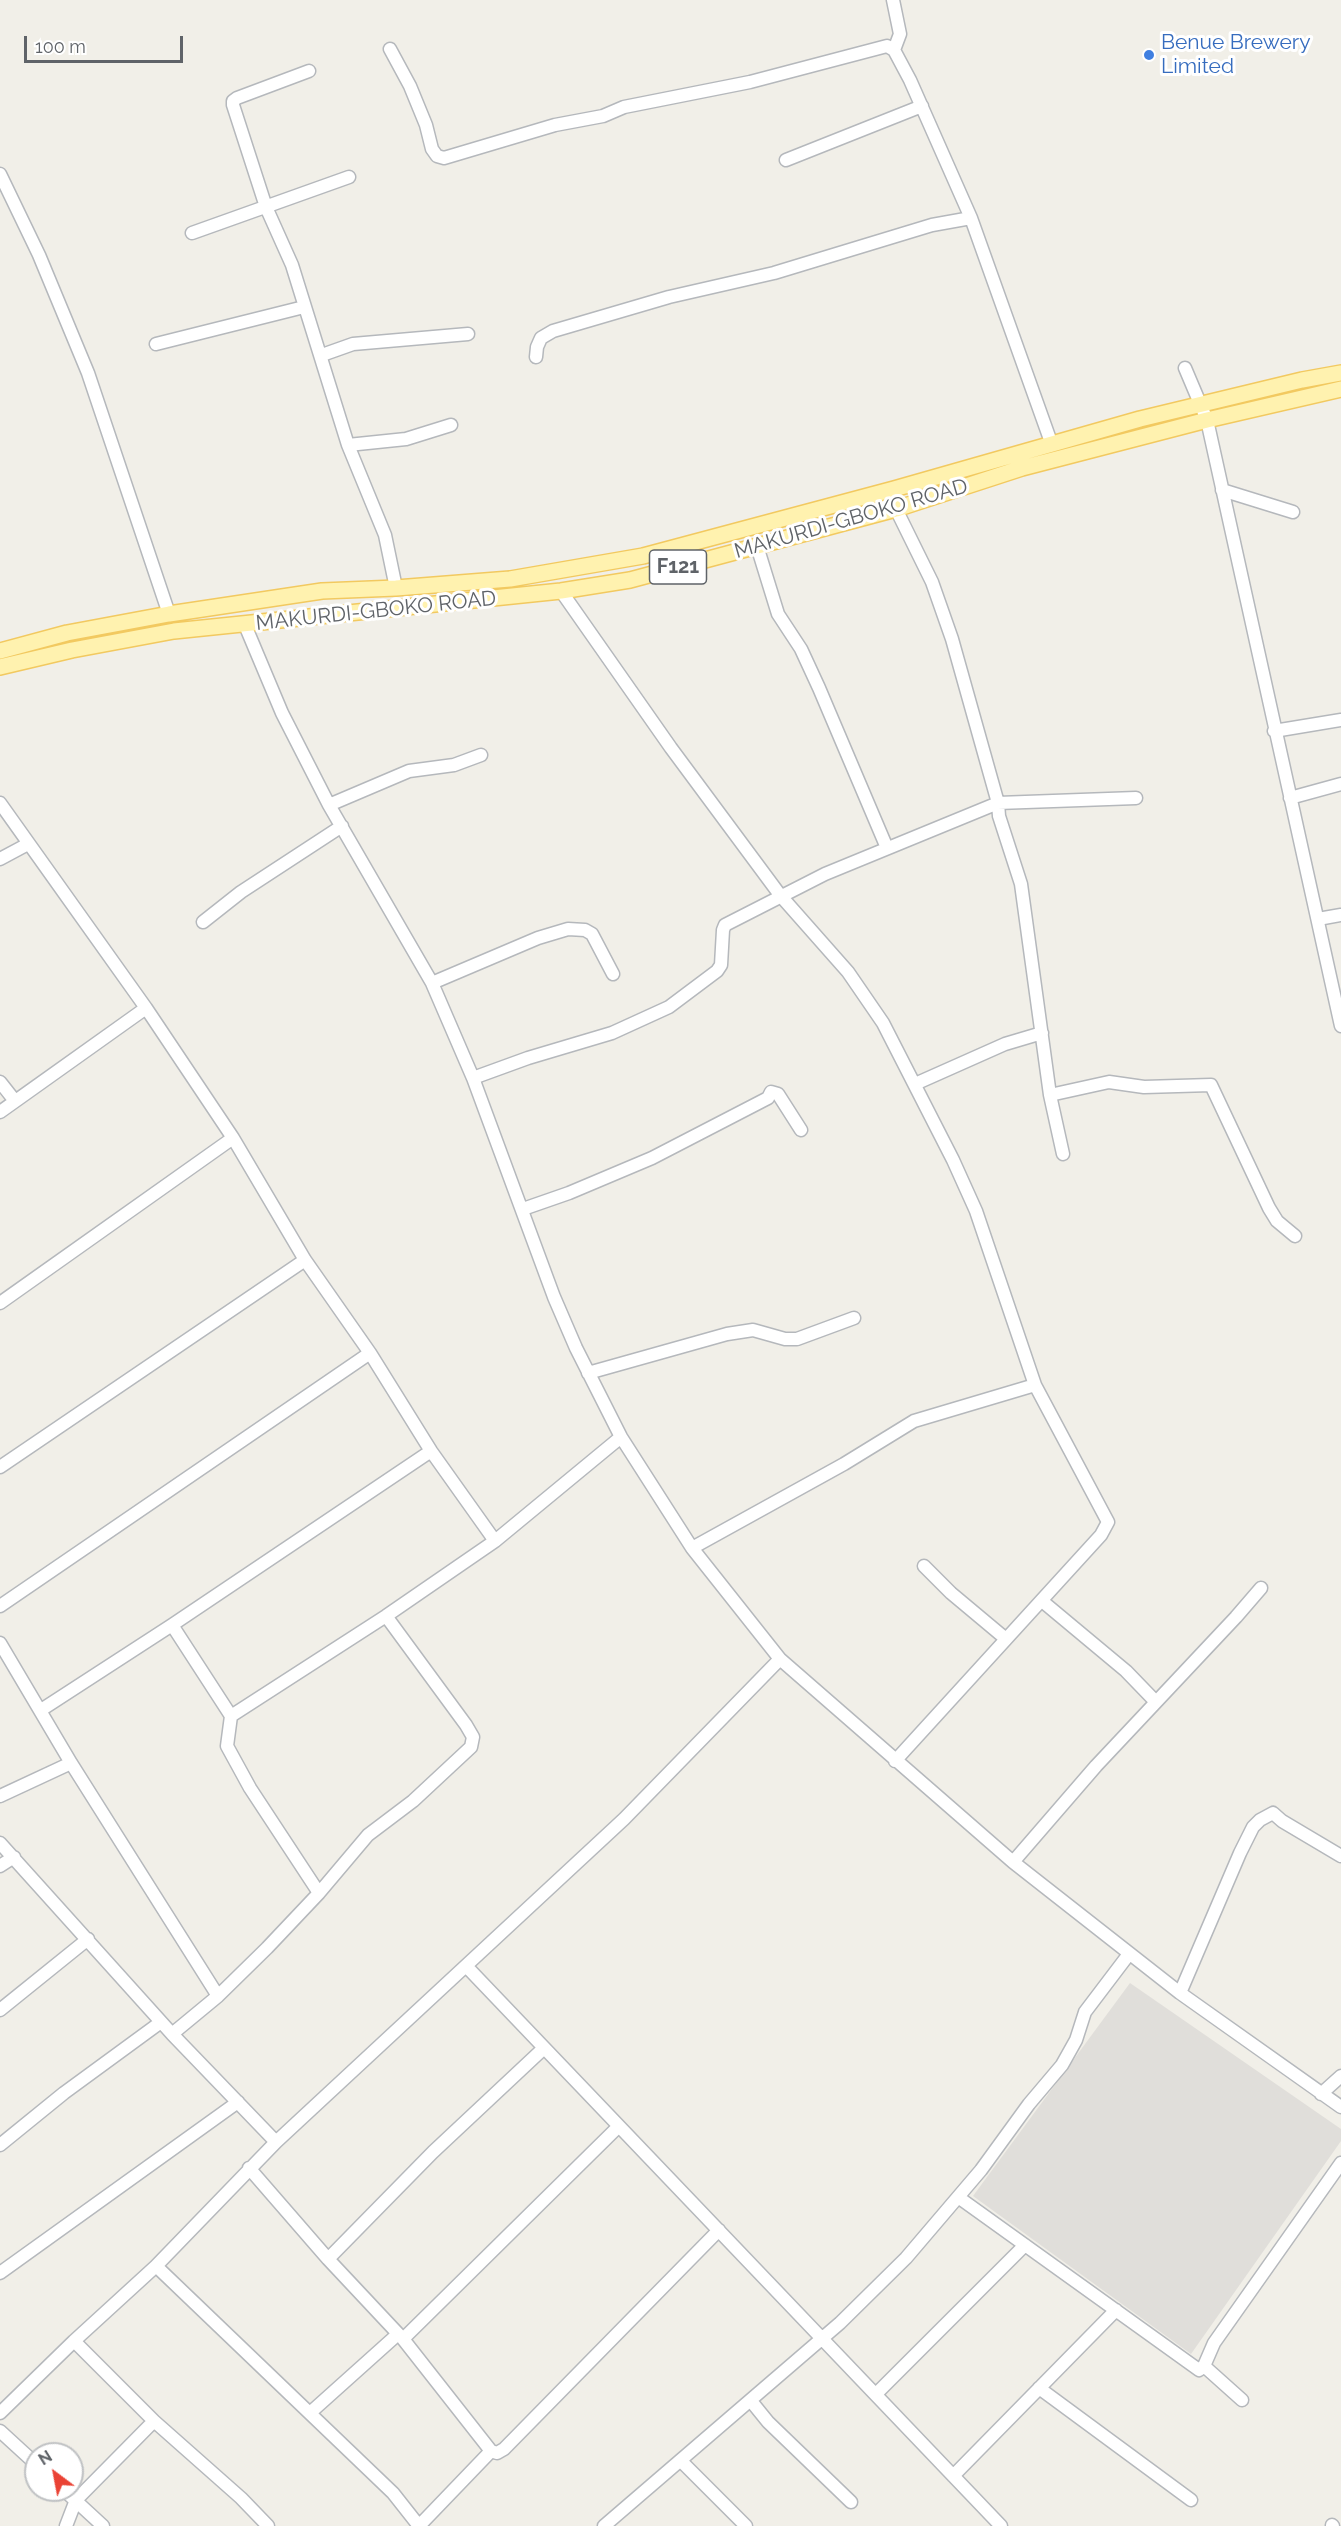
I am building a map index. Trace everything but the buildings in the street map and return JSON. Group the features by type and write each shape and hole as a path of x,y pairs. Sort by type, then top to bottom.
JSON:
{"main road":[{"name":"F121","path":"0,651 67,633 169,614 322,591 510,579 643,556 1201,404 1341,373"},
{"name":"MAKURDI-GBOKO ROAD","path":"0,667 130,638 174,631 561,591 630,580 896,509 1022,468 1207,420 1341,389"}],"street":[{"path":"893,0 900,34 894,51"},
{"path":"390,49 410,86 426,125 432,149 437,156 444,158 555,125 603,116 624,107 750,82 887,46 894,51 922,106 971,218 1052,445"},
{"path":"309,71 233,101 266,207 292,265 322,355 348,445 386,535 396,588"},
{"path":"786,160 922,106"},
{"path":"0,174 39,255 88,373 169,614"},
{"path":"192,233 349,177"},
{"path":"536,357 541,338 553,331 669,297 774,273 932,225 971,218"},
{"path":"156,344 304,306"},
{"path":"322,355 353,344 468,334"},
{"path":"1185,368 1207,420 1341,1026"},
{"path":"348,445 406,439 451,425"},
{"path":"1222,490 1293,512"},
{"path":"896,509 932,582 952,639 998,803 999,816 1021,884 1050,1095 1063,1154"},
{"path":"758,546 778,614 801,649 886,848"},
{"path":"561,591 664,740 780,895 848,972 883,1023 953,1160 976,1211 1035,1385 1108,1522 1101,1535 895,1761"},
{"path":"245,625 282,713 329,805 432,983 473,1078 554,1297 588,1373 621,1437 692,1548 780,1659 895,1761 1013,1862 1129,1954 1341,2108"},
{"path":"1274,731 1341,720"},
{"path":"329,805 409,771 454,765 481,755"},
{"path":"1290,798 1341,784"},
{"path":"473,1078 528,1058 612,1033 669,1007 721,965 725,925 780,895 886,848 998,803 1136,798"},
{"path":"0,803 146,1008 233,1138 305,1260 370,1353 431,1451 495,1540"},
{"path":"202,922 241,892 342,826"},
{"path":"0,859 28,844"},
{"path":"1318,919 1341,915"},
{"path":"432,983 538,938 568,929 585,930 592,934 613,974"},
{"path":"0,1112 146,1008"},
{"path":"915,1084 1005,1044 1042,1033"},
{"path":"0,1082 15,1101"},
{"path":"1050,1095 1109,1082 1144,1087 1211,1085 1269,1208 1277,1221 1295,1236"},
{"path":"523,1209 569,1194 652,1158 768,1098 771,1092 778,1094 801,1130"},
{"path":"0,1302 233,1138"},
{"path":"0,1467 305,1260"},
{"path":"588,1373 728,1334 753,1330 785,1339 797,1339 854,1318"},
{"path":"0,1606 370,1353"},
{"path":"692,1548 844,1464 914,1421 1035,1385"},
{"path":"231,1716 386,1616 495,1540 621,1437"},
{"path":"41,1710 172,1626 431,1451"},
{"path":"924,1566 951,1593 1006,1639"},
{"path":"1013,1862 1155,1701 1261,1588"},
{"path":"1042,1601 1126,1671 1155,1701"},
{"path":"172,2034 218,1996 319,1893 368,1835 421,1794 459,1760 473,1743 473,1737 466,1725 386,1616"},
{"path":"172,1626 231,1716 227,1746 250,1788 319,1893"},
{"path":"0,1643 71,1763 218,1996"},
{"path":"0,2414 74,2341 156,2266 276,2142 624,1819 780,1659"},
{"path":"0,1796 71,1763"},
{"path":"1180,1993 1240,1853 1253,1827 1260,1820 1273,1813 1282,1821 1341,1856"},
{"path":"0,1843 172,2034 276,2142"},
{"path":"0,1866 14,1857"},
{"path":"0,2010 88,1939"},
{"path":"604,2526 751,2401 884,2282 958,2197 1006,2138 1029,2104 1062,2066 1076,2040 1085,2012 1129,1954"},
{"path":"467,1967 1001,2526"},
{"path":"0,2145 64,2093 161,2022"},
{"path":"328,2259 433,2152 544,2048"},
{"path":"1321,2094 1341,2076"},
{"path":"0,2273 238,2102"},
{"path":"311,2412 400,2336 620,2126"},
{"path":"958,2197 1199,2370 1204,2366 1214,2343 1341,2163"},
{"path":"249,2168 328,2259 400,2336 491,2451 497,2453 504,2449 719,2229"},
{"path":"876,2394 1025,2245"},
{"path":"156,2266 393,2493 419,2526 491,2451"},
{"path":"953,2476 1116,2310"},
{"path":"74,2341 154,2421 241,2498 268,2526"},
{"path":"1204,2366 1242,2400"},
{"path":"1039,2388 1191,2500"},
{"path":"751,2401 768,2422 851,2502"},
{"path":"84,2492 154,2421"},
{"path":"0,2431 24,2453"},
{"path":"681,2461 746,2526"},
{"path":"66,2526 75,2502"},
{"path":"78,2502 103,2526"}],"shaded area":[{"path":"1130,1983 1341,2129 1341,2141 1191,2354 973,2196"}],"place":[{"name":"Benue Brewery Limited","path":"1149,55"}]}
